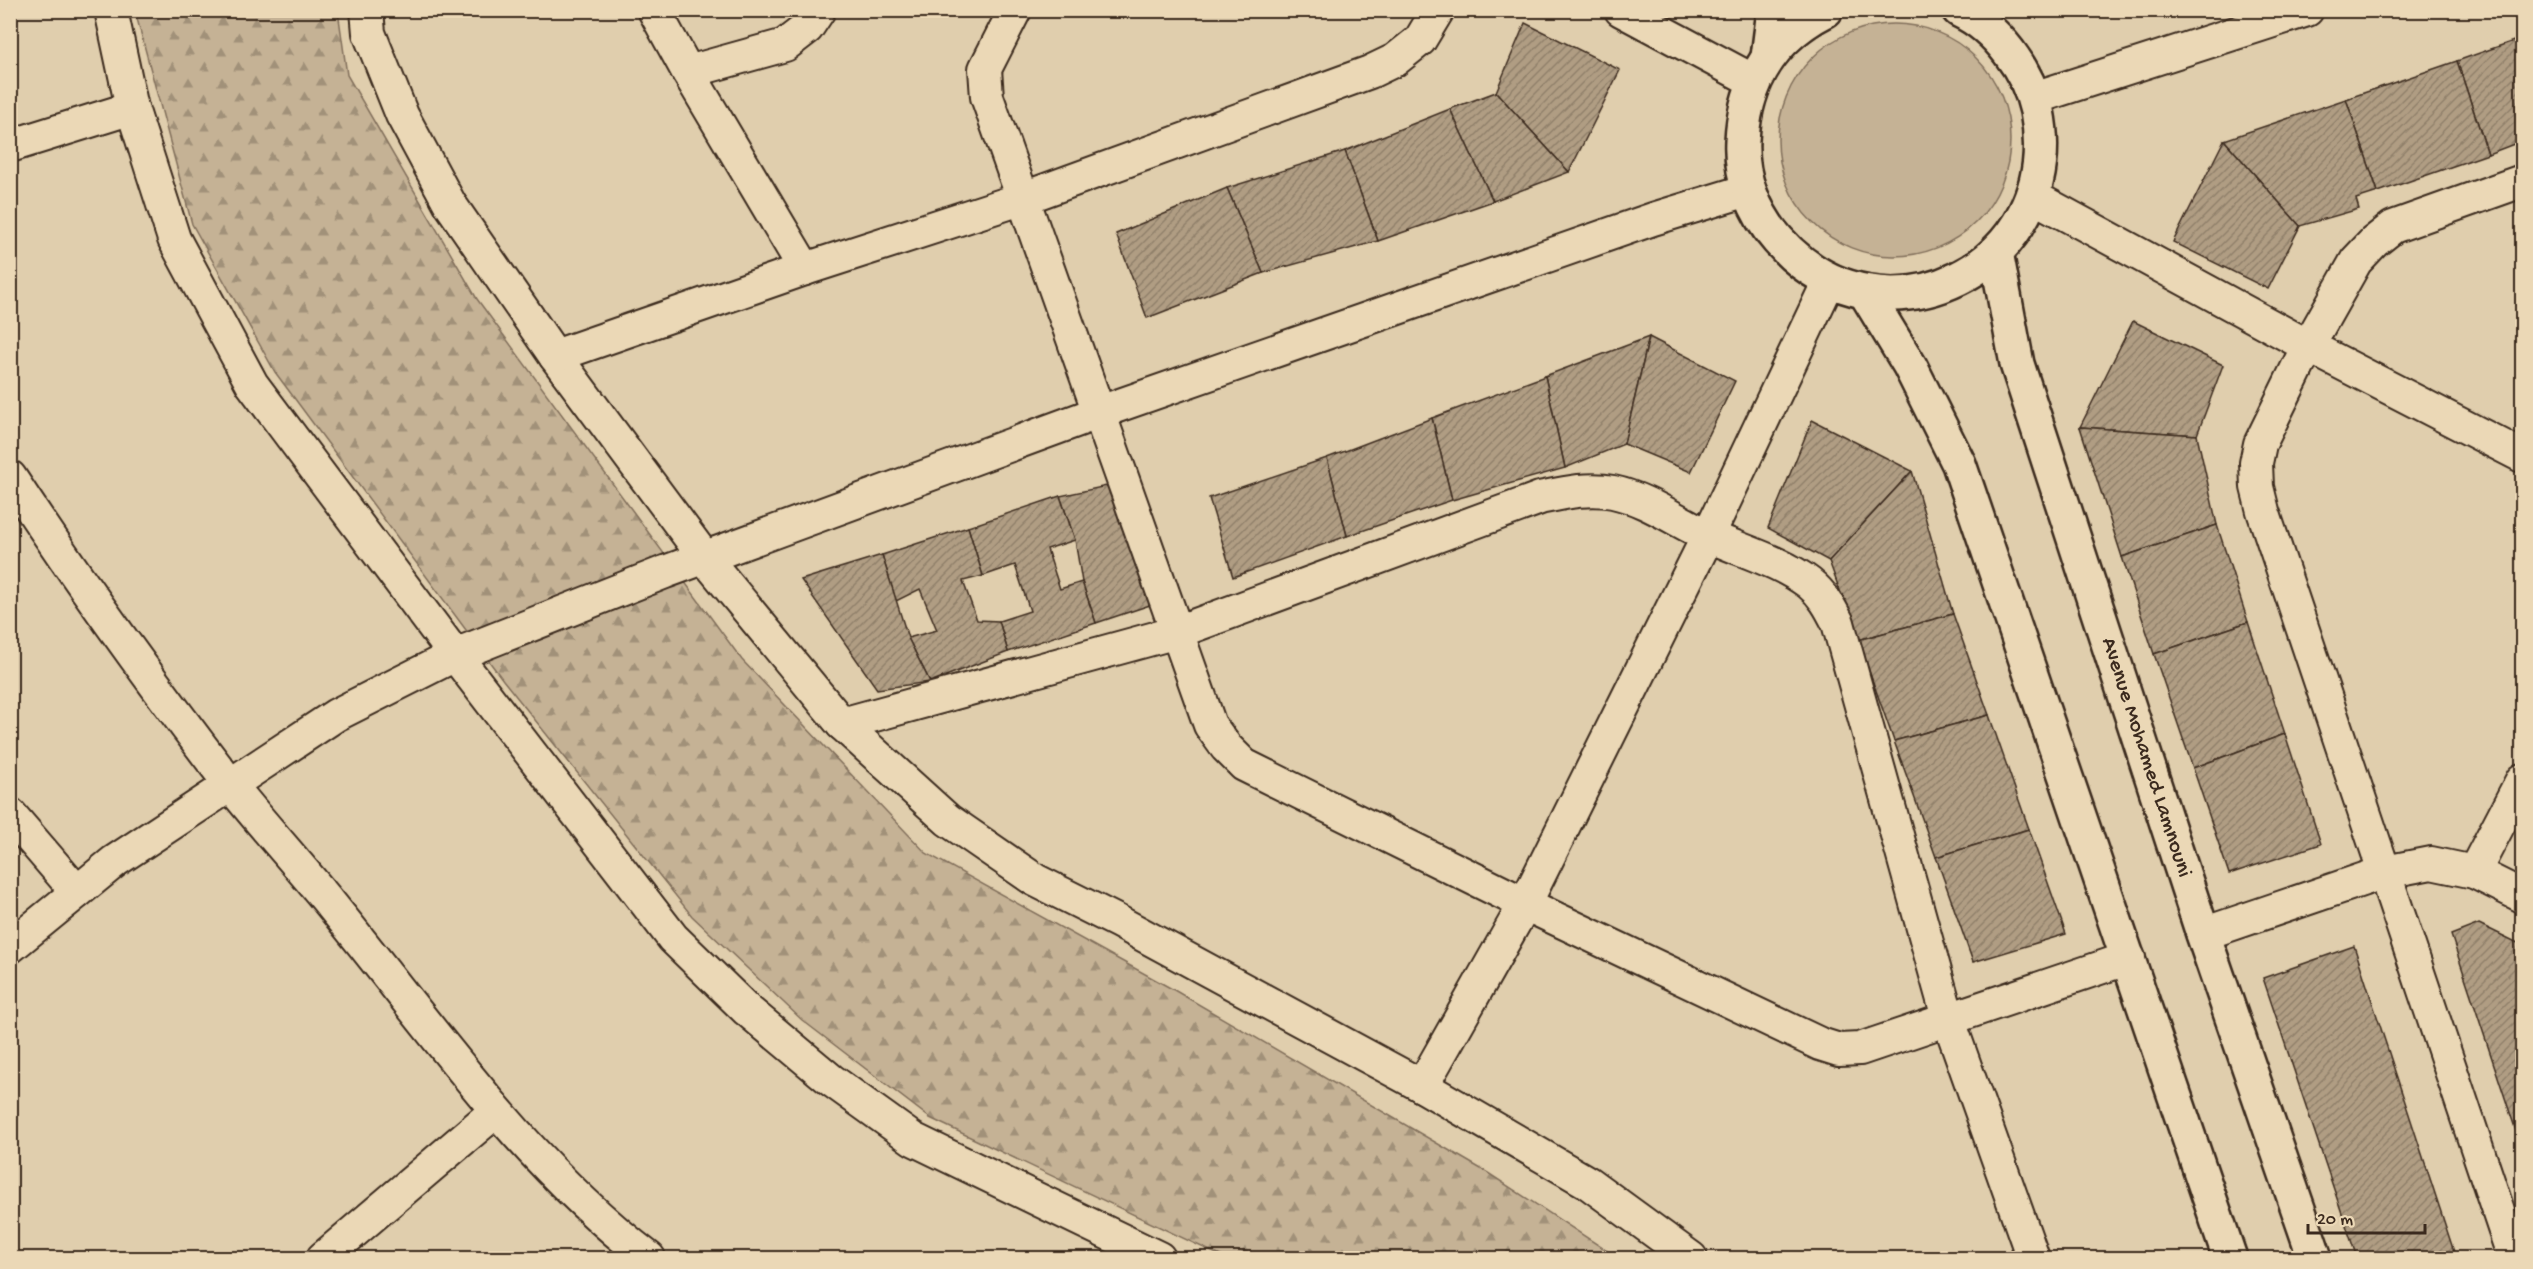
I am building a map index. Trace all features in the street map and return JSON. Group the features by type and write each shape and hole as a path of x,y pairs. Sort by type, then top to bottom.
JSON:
{"street":[{"path":"111,10 132,108 174,239 252,384 455,656 673,938 747,1010 831,1080 914,1139 1160,1258"},
{"path":"367,10 369,33 402,115 450,204 555,356 705,558 842,724 948,820 1035,880 1119,922 1422,1086 1587,1182 1691,1258"},
{"path":"654,10 688,72 805,269"},
{"path":"688,72 785,45 807,28 819,10"},
{"path":"1015,10 985,69 984,84 1210,725 1226,747 1244,765 1525,904 1820,1044 1839,1050 1860,1048 2128,958"},
{"path":"555,356 805,269 1024,198 1370,72 1395,60 1420,40 1438,10"},
{"path":"1621,10 1761,69"},
{"path":"1774,10 1761,69 1743,116 1741,153 1748,190 1766,227 1794,258 1829,281 1865,292 1900,294 1935,288 1968,274 1996,252 2011,236 2023,217 2032,196 2040,164 2041,130 2034,98 2018,64 1994,35 1962,11"},
{"path":"1761,69 1802,22 1826,10"},
{"path":"2034,98 2307,10"},
{"path":"10,146 132,108"},
{"path":"2514,1258 2257,487 2256,463 2260,444 2308,346 2356,261 2374,242 2393,227 2523,181"},
{"path":"10,947 115,861 230,784 336,715 455,656 665,572 1100,411 1653,219 1748,190"},
{"path":"2032,196 2308,346 2523,456"},
{"name":"Avenue Mohamed Lamnouni","path":"1996,252 2017,364 2203,934 2315,1258"},
{"path":"1422,1086 1525,904 1708,536 1829,281"},
{"path":"1865,292 1910,366 1959,464 2230,1258"},
{"path":"10,477 130,650 230,784 337,911 495,1111 572,1192 649,1258"},
{"path":"842,724 1177,632 1540,498 1579,491 1611,492 1631,498 1708,536 1790,570 1810,583 1826,599 1834,615 1948,1018 2033,1258"},
{"path":"2474,872 2523,780"},
{"path":"10,814 77,892"},
{"path":"2203,934 2385,872 2431,863 2474,872 2523,896"},
{"path":"323,1258 495,1111"}],"green space":[{"path":"135,11 338,11 347,75 477,299 742,660 926,853 1174,990 1488,1173 1618,1258 1225,1258 930,1118 802,1020 692,916 503,680 275,372 192,224"},
{"path":"1894,24 1917,26 1949,38 1968,50 1984,66 2005,106 2010,140 2008,163 1996,195 1984,214 1968,230 1928,251 1894,256 1871,254 1839,242 1820,230 1804,214 1783,174 1778,140 1780,117 1792,85 1804,66 1820,50 1860,29"}],"building":[{"path":"1525,23 1620,70 1569,172 1496,92"},
{"path":"2522,38 2522,141 2488,154 2457,61"},
{"path":"2457,61 2488,154 2378,192 2346,99"},
{"path":"1496,92 1569,172 1493,201 1450,109"},
{"path":"2346,99 2378,192 2356,199 2359,209 2300,226 2224,140"},
{"path":"1450,109 1493,201 1378,241 1345,151"},
{"path":"2224,140 2300,226 2268,289 2173,242"},
{"path":"1345,151 1378,241 1263,273 1227,188"},
{"path":"1227,188 1263,273 1147,318 1116,234"},
{"path":"2133,321 2223,365 2197,435 2080,427"},
{"path":"1649,337 1624,444 1565,468 1545,376"},
{"path":"1649,337 1735,381 1691,472 1624,444"},
{"path":"1545,376 1565,468 1452,500 1432,418"},
{"path":"1432,418 1452,500 1347,536 1327,458"},
{"path":"1812,420 1912,471 1829,561 1768,528"},
{"path":"2080,427 2197,435 2217,525 2122,557"},
{"path":"1327,458 1347,536 1233,577 1209,498"},
{"path":"1912,471 1953,614 1858,640 1829,561"},
{"path":"1111,485 1153,604 1096,623 1082,582 1075,540 1060,496"},
{"path":"1060,496 1075,540 1047,549 1060,589 1082,582 1096,623 1008,652 999,621 1030,611 1015,565 983,576 968,527"},
{"path":"2217,525 2248,622 2154,654 2122,557"},
{"path":"968,527 983,576 963,581 977,620 999,621 1008,652 930,682 908,638 937,630 920,589 896,601 882,555"},
{"path":"882,555 908,638 930,682 877,689 801,580"},
{"path":"1953,614 1989,715 1894,741 1858,640"},
{"path":"2248,622 2285,734 2193,768 2154,654"},
{"path":"1989,715 2029,829 1936,857 1894,741"},
{"path":"2285,734 2321,844 2229,874 2193,768"},
{"path":"2029,829 2066,934 1973,962 1936,857"},
{"path":"2479,924 2522,945 2522,1149 2451,935"},
{"path":"2354,946 2456,1258 2357,1258 2263,978"}]}
